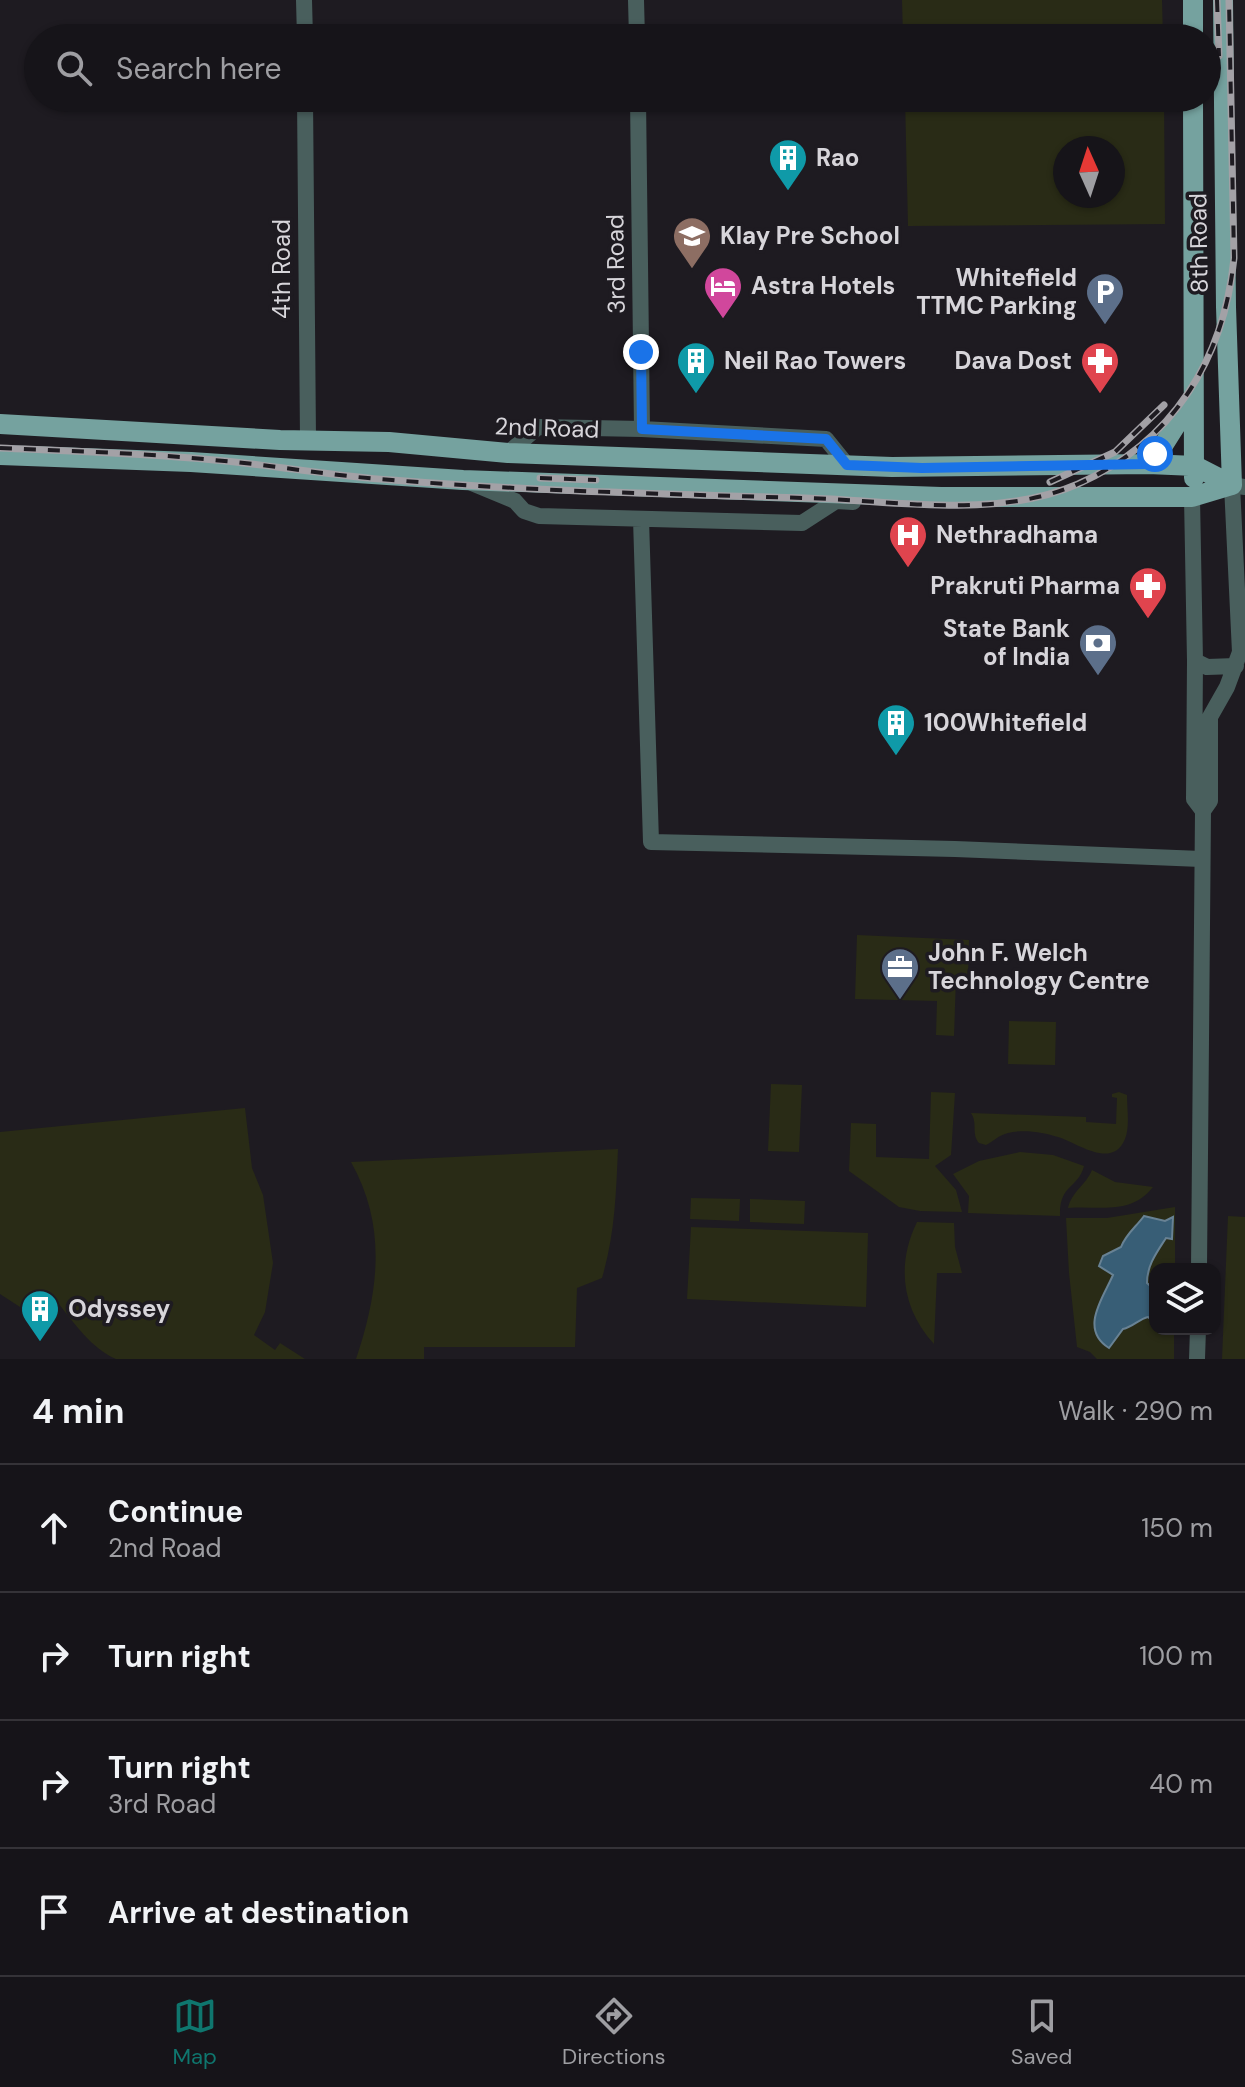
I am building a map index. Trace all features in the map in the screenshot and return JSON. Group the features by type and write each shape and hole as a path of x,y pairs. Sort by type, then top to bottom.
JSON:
{"main road":[{"path":"1193,0 1193,24"},
{"name":"8th Road","path":"1223,0 1226,296 1238,486"},
{"name":"8th Road","path":"1192,497 1195,466 1193,112"},
{"path":"1194,296 1226,296"},
{"path":"1148,464 1193,398"},
{"name":"2nd Road","path":"0,424 280,440 389,442 508,453 847,465 1195,466 1238,486"},
{"path":"0,455 191,462 463,480 941,497 1192,497 1238,486"},
{"path":"995,496 996,467"}],"street":[{"path":"304,0 305,24"},
{"path":"636,0 637,24"},
{"name":"4th Road","path":"305,112 308,439"},
{"name":"3rd Road","path":"638,112 642,429"},
{"path":"508,453 538,427 642,429 826,439 847,465"},
{"path":"463,480 515,501 524,511 539,516 802,523 836,501 921,506 941,497"},
{"path":"1199,1263 1203,811 1210,801 1210,717 1240,652 1238,486"},
{"path":"1192,497 1194,799 1203,811"},
{"path":"641,519 651,842 1201,859"},
{"path":"1195,661 1207,667 1236,666"},
{"path":"1194,697 1217,701"},
{"path":"1197,1359 1198,1335"}],"green space":[{"path":"902,0 1162,0 1163,24 903,24"},
{"path":"905,112 1164,112 1165,224 908,226"},
{"path":"857,935 969,940 968,978 956,978 954,1036 936,1035 937,1001 855,999"},
{"path":"1009,1021 1056,1022 1055,1065 1008,1064"},
{"path":"771,1084 802,1085 799,1152 768,1151"},
{"path":"931,1092 955,1093 951,1155 935,1166 956,1190 962,1212 899,1207 849,1171 851,1123 876,1124 876,1157 929,1159"},
{"path":"1119,1092 1127,1095 1127,1129 1125,1139 1112,1153 1094,1152 1058,1137 1033,1132 1008,1133 986,1145 979,1143 975,1136 971,1113 1086,1117 1086,1122 1116,1124 1117,1098 1112,1094"},
{"path":"245,1108 252,1168 263,1195 273,1263 265,1312 254,1335 275,1350 280,1343 305,1359 116,1359 91,1342 58,1303 40,1320 0,1294 0,1132"},
{"path":"618,1149 610,1246 602,1278 577,1288 575,1347 424,1347 424,1359 356,1359 370,1309 376,1259 370,1210 351,1162"},
{"path":"1020,1152 1053,1155 1084,1166 1078,1179 1062,1198 1060,1216 968,1213 969,1196 953,1174 979,1161"},
{"path":"1092,1170 1115,1182 1153,1187 1135,1202 1124,1206 1068,1208"},
{"path":"691,1198 740,1199 739,1221 690,1219"},
{"path":"750,1199 805,1201 804,1224 750,1222"},
{"path":"1175,1207 1175,1263 1149,1263 1149,1335 1174,1335 1174,1359 1097,1359 1090,1352 1077,1347 1066,1218 1107,1218"},
{"path":"1228,1216 1245,1217 1245,1359 1222,1359"},
{"path":"917,1222 954,1223 955,1247 962,1273 937,1273 934,1344 915,1316 906,1286 906,1254"},
{"path":"691,1227 868,1233 866,1307 687,1299"}],"water":[{"path":"1144,1216 1165,1221 1173,1217 1172,1239 1166,1238 1149,1263 1149,1318 1123,1329 1109,1348 1100,1340 1094,1323 1099,1303 1113,1275 1099,1266 1103,1256 1121,1247"}],"railway":[{"path":"1217,0 1218,24"},
{"path":"0,448 187,458 443,484 943,505 1013,502 1078,484 1112,466 1141,445 1166,421 1188,393 1219,330 1234,258 1229,0"},
{"path":"1050,482 1115,452 1164,405"},
{"path":"540,478 596,480"}],"place":[{"name":"Rao","path":"788,192"},
{"name":"Klay Pre School","path":"692,270"},
{"name":"Astra Hotels","path":"723,320"},
{"name":"Whitefield TTMC Parking","path":"1105,326"},
{"name":"Neil Rao Towers","path":"696,395"},
{"name":"Dava Dost","path":"1100,395"},
{"name":"Nethradhama","path":"908,569"},
{"name":"Prakruti Pharma","path":"1148,620"},
{"name":"State Bank of India","path":"1098,677"},
{"name":"100Whitefield","path":"896,757"},
{"name":"John F. Welch Technology Centre","path":"900,1001"},
{"name":"Odyssey","path":"40,1343"}],"route":[{"path":"641,352 642,429 826,439 847,465 1010,467 1148,464 1155,454"}]}
